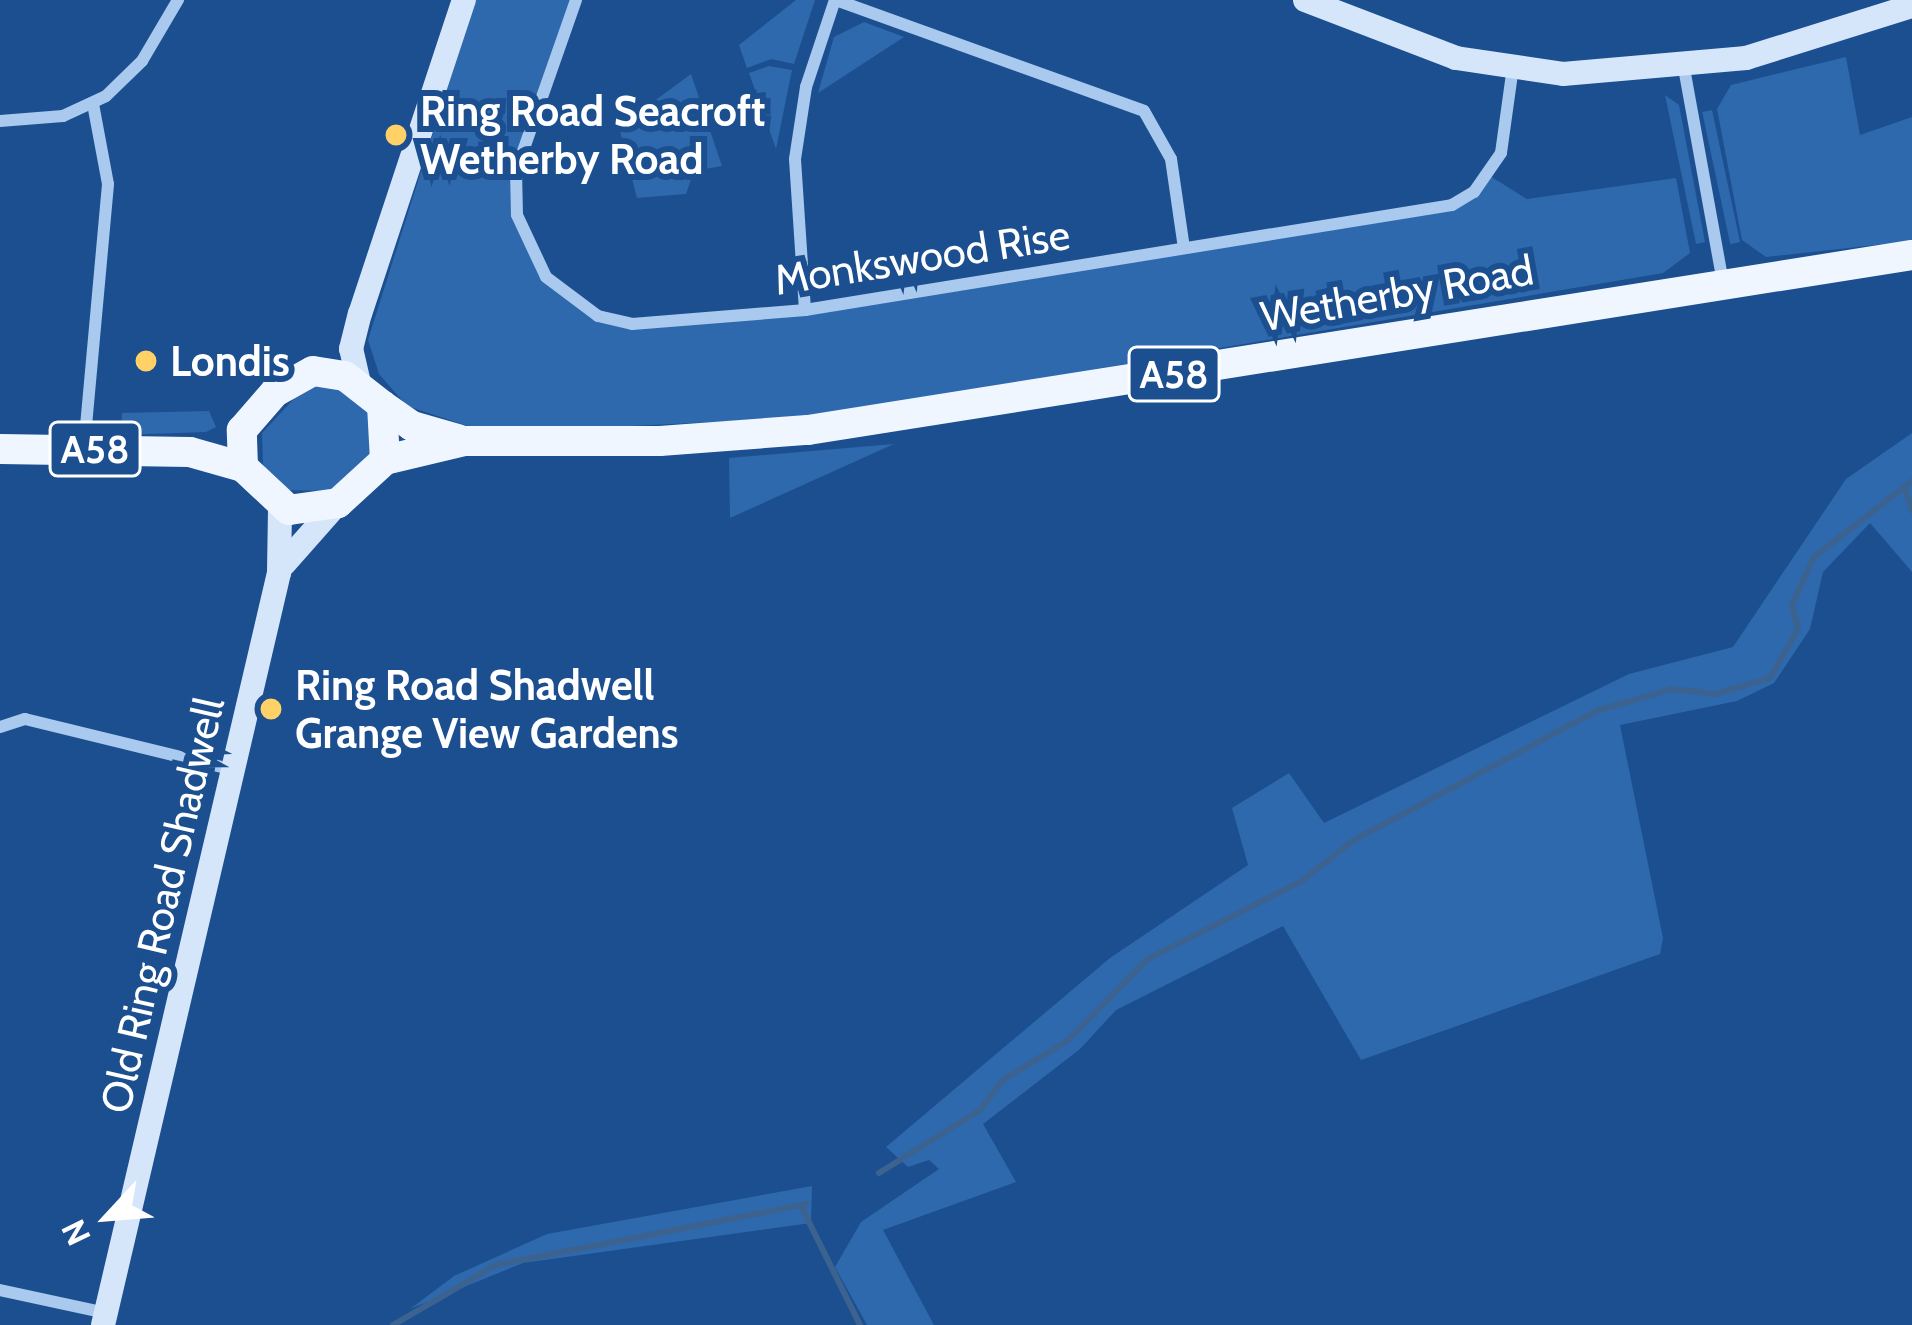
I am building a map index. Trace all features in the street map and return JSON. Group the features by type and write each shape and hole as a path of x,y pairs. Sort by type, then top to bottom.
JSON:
{"main road":[{"path":"359,383 351,349 464,0"},
{"path":"1305,0 1334,6 1418,46 1513,67 1622,74 1765,52 1912,6"},
{"name":"Wetherby Road","path":"465,440 660,442 808,430 1912,255"},
{"path":"314,371 361,314"},
{"name":"A58","path":"190,452 247,423 274,392 314,371 359,383 412,426 465,440"},
{"path":"382,405 385,460"},
{"path":"247,423 243,466 280,507 312,511 338,503"},
{"name":"A58","path":"338,503 385,460 465,440"},
{"name":"A58","path":"0,449 190,452 243,466"},
{"name":"Old Ring Road Shadwell","path":"279,573 338,503"},
{"name":"Old Ring Road Shadwell","path":"104,1319 279,573 280,507"}],"street":[{"path":"0,121 63,116 94,104 142,61 178,0"},
{"name":"Monkswood Rise","path":"576,0 516,171 517,214 546,277 598,316 632,324 805,310 1463,199 1501,153 1513,67"},
{"path":"805,310 794,159 806,87 836,0 1144,111 1171,159 1184,248"},
{"path":"1684,68 1723,282"},
{"path":"84,448 108,184 94,104"},
{"path":"0,727 25,719 234,770"},
{"path":"0,1290 104,1319"}],"shaded area":[{"path":"475,0 576,0 526,133 515,196 546,277 598,316 691,324 1452,204 1490,176 1527,199 1676,178 1690,253 1663,273 812,417 489,433 407,406 379,374 368,340"},
{"path":"796,0 815,0 794,64 771,59 747,68 739,45"},
{"path":"864,22 904,37 818,93 834,37"},
{"path":"1846,57 1860,135 1912,117 1912,241 1766,257 1742,240 1717,109 1731,85"},
{"path":"769,66 792,70 776,149 749,73"},
{"path":"691,74 722,166 694,171 686,194 637,198 619,127"},
{"path":"1665,95 1679,105 1705,242 1696,244"},
{"path":"1712,110 1740,242 1730,244 1702,112"},
{"path":"334,383 363,397 377,427 369,458 331,491 284,490 263,465 262,433 302,390"},
{"path":"209,411 216,427 206,432 121,435 122,413"},
{"path":"1912,433 1912,572 1870,523 1823,572 1810,629 1774,683 1737,701 1620,725 1663,938 1660,954 1361,1060 1283,926 1116,1010 1080,1049 983,1124 1016,1182 883,1230 934,1325 867,1325 835,1267 861,1222 939,1169 929,1160 908,1167 886,1147 1110,958 1248,865 1232,808 1289,773 1324,823 1629,674 1733,647 1846,479"},
{"path":"894,444 730,518 729,458"},
{"path":"812,1186 811,1223 523,1263 410,1309 454,1276 547,1234"}],"waterway":[{"path":"879,1173 980,1110 1003,1080 1067,1041 1148,959 1302,881 1354,840 1599,710 1672,689 1715,694 1770,678 1798,629 1792,605 1814,557 1912,481"},
{"path":"1905,488 1912,511"},
{"path":"393,1325 496,1265 806,1204"},
{"path":"801,1206 860,1325"}],"place":[{"name":"Ring Road Seacroft Wetherby Road","path":"396,135"},
{"name":"Londis","path":"146,361"},
{"name":"Ring Road Shadwell Grange View Gardens","path":"271,709"}]}
